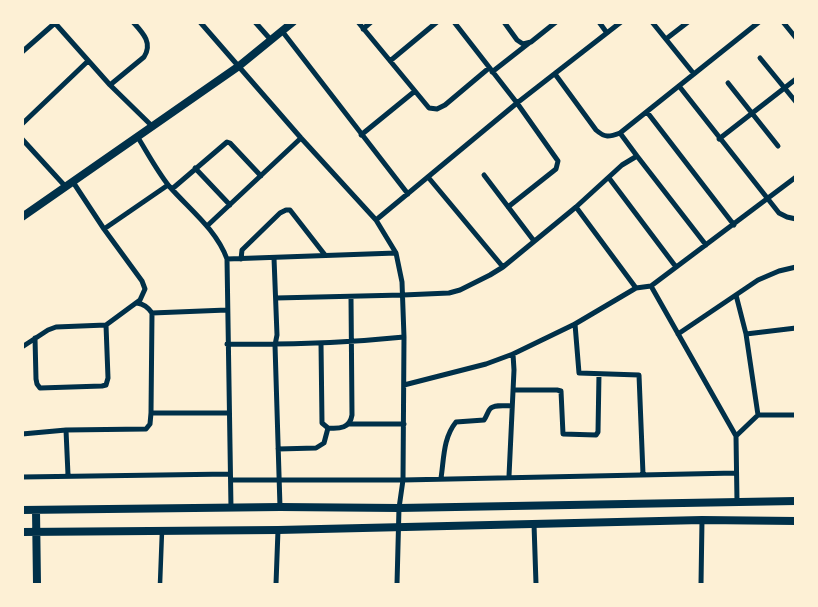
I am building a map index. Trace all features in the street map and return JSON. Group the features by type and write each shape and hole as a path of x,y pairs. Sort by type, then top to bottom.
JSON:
{"street":[{"path":"110,85 144,57 149,48 147,39 133,22"},
{"path":"200,22 301,138 376,220 396,253 400,264 403,295 404,424 397,584"},
{"path":"255,22 271,40"},
{"path":"22,217 239,66 293,22"},
{"path":"358,22 429,108 441,108 556,22"},
{"path":"363,29 371,22"},
{"path":"390,61 437,22"},
{"path":"454,22 556,156 558,165 550,174 508,207"},
{"path":"504,22 520,42 523,44 531,42"},
{"path":"599,22 607,33"},
{"path":"376,220 517,103 620,22"},
{"path":"652,22 694,74"},
{"path":"666,39 688,22"},
{"path":"555,74 596,130 603,136 609,137 620,133 759,22"},
{"path":"783,22 796,38"},
{"path":"22,52 54,23 110,85 153,127"},
{"path":"282,31 408,194"},
{"path":"760,58 796,102"},
{"path":"22,124 88,61"},
{"path":"720,139 796,79"},
{"path":"728,83 778,146"},
{"path":"678,86 779,213 796,219"},
{"path":"361,135 415,91"},
{"path":"647,112 734,225"},
{"path":"620,133 706,246"},
{"path":"137,136 170,187 207,226 224,250 227,259 228,413 232,508"},
{"path":"207,226 301,138"},
{"path":"22,139 65,186"},
{"path":"104,229 170,187 226,142 230,143 261,176"},
{"path":"276,298 449,293 460,290 483,279 503,266 576,207 622,165 636,156"},
{"path":"195,168 230,205"},
{"path":"484,175 534,241"},
{"path":"428,177 503,266"},
{"path":"404,385 486,364 514,354 575,324 636,288 651,286 796,177"},
{"path":"609,178 676,268"},
{"path":"22,347 56,327 106,326 137,303 145,289 72,182"},
{"path":"576,207 636,288"},
{"path":"241,259 242,250 280,213 286,210 290,210 325,255"},
{"path":"227,259 396,253"},
{"path":"274,258 280,507"},
{"path":"678,334 766,276 796,267"},
{"path":"651,286 736,436 737,502"},
{"path":"736,295 746,334 758,415"},
{"path":"349,424 352,415 351,297"},
{"path":"22,434 66,430 146,429 150,424 151,414 152,313 143,304 137,303"},
{"path":"152,313 227,310"},
{"path":"575,324 579,372 639,375 643,474"},
{"path":"35,338 36,379 40,388 102,386 108,382 106,326"},
{"path":"746,334 796,328"},
{"path":"227,344 275,345 352,342 404,337"},
{"path":"321,343 322,423 328,428 345,427 349,424 404,424"},
{"path":"509,476 514,354"},
{"path":"513,390 561,391 563,434 596,435 598,432 599,374"},
{"path":"441,478 446,440 456,422 484,420 493,407 512,406"},
{"path":"151,414 228,413"},
{"path":"736,436 758,415 796,416"},
{"path":"278,449 316,448 324,443 328,428"},
{"path":"66,430 68,475"},
{"path":"230,480 403,480 509,476 736,473"},
{"path":"22,477 230,474"},
{"path":"22,510 280,507 400,508 796,501"},
{"path":"36,510 37,584"},
{"path":"22,532 278,530 702,520 796,520"},
{"path":"701,584 702,520"},
{"path":"534,524 536,584"},
{"path":"160,584 162,530"},
{"path":"276,584 278,530"}]}
